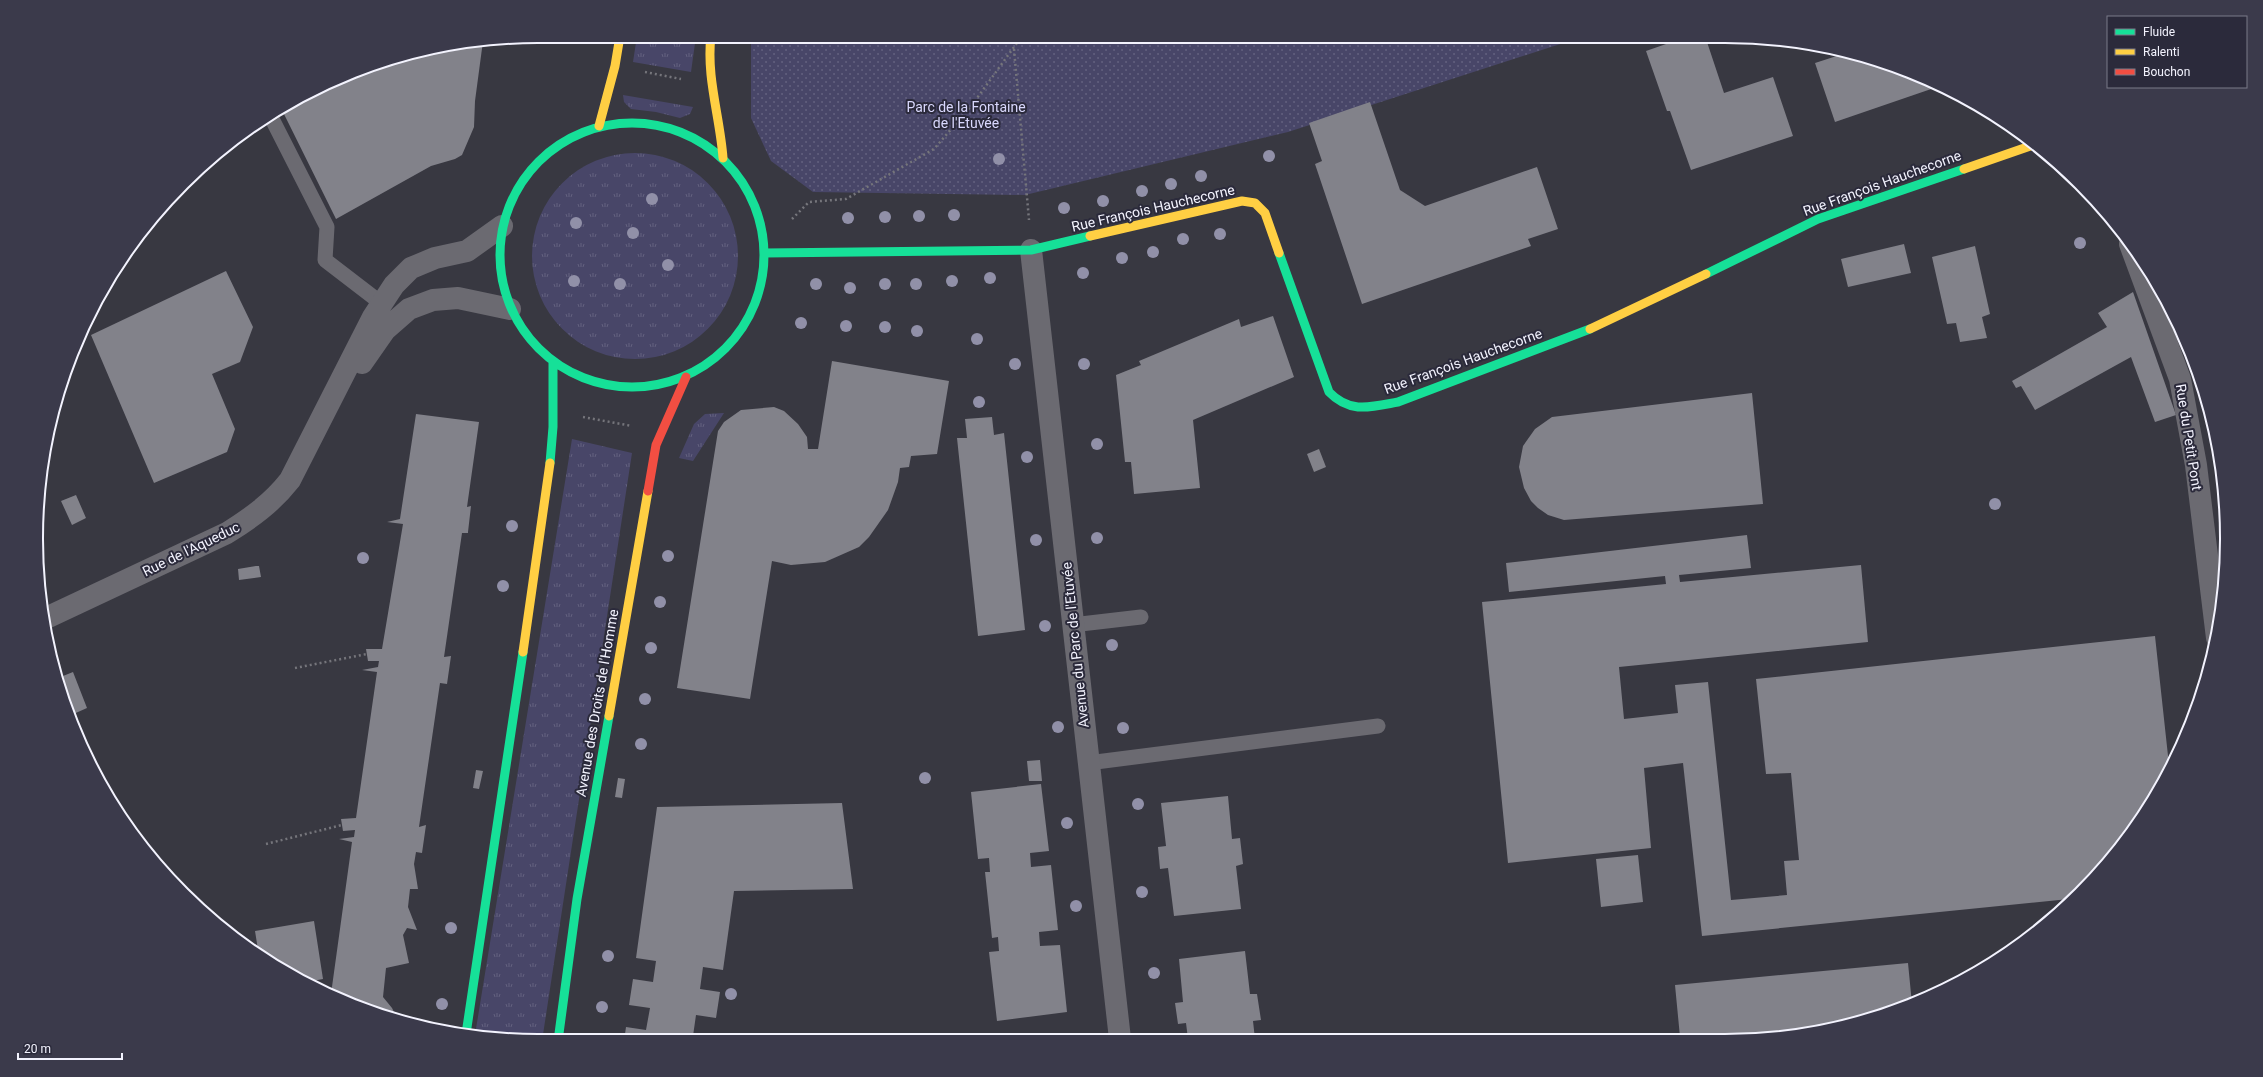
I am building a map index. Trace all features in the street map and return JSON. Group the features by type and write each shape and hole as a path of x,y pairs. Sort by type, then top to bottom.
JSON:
{"main road":[{"path":"599,126 615,66 619,43"},
{"path":"710,43 710,86 720,125 723,158"},
{"path":"632,122 665,126 696,138 723,158 746,186 760,218 765,253 760,292 744,327 719,356 686,376 652,386 617,387 584,379 553,362 528,338 510,309 499,268 502,226 515,191 536,162 565,140 599,126 632,122"},
{"name":"Rue François Hauchecorne","path":"765,253 1031,250 1242,201 1255,203 1265,213 1329,392 1336,401 1347,407 1363,408 1398,402 1607,322 1818,219 2028,147"},
{"path":"467,1029 549,475 553,362"},
{"name":"Avenue des Droits de l'Homme","path":"559,1034 577,899 656,445 686,376"}],"street":[{"name":"Rue de l'Aqueduc","path":"50,616 227,533 255,515 276,497 290,480 381,303 394,285 411,268 434,258 467,251 502,226"},
{"name":"Avenue du Parc de l'Etuvée","path":"1031,250 1119,1034"},
{"name":"Rue du Petit Pont","path":"2138,267 2180,379 2196,465 2214,614"},
{"name":"Rue de l'Aqueduc","path":"308,444 384,330 409,309 433,300 458,298 510,309"}],"lane":[{"path":"273,121 327,227 325,260 381,303"},
{"path":"1072,624 1141,617"},
{"path":"1088,763 1378,726"}],"path":[{"path":"792,219 809,202 846,199 934,150 972,105 1018,43"},
{"path":"1014,49 1031,250"},
{"path":"640,71 682,80"},
{"path":"552,411 662,431"},
{"path":"295,668 367,654"},
{"path":"266,844 342,826"}],"green space":[{"path":"636,43 695,43 691,72 633,62"},
{"name":"Parc de la Fontaine de l'Etuvée","path":"751,43 1563,43 1288,132 1025,195 813,192 771,161 751,118"},
{"path":"623,95 693,107 690,114 680,118 656,112 631,109 624,102"},
{"path":"635,153 655,155 674,161 692,171 708,183 720,199 730,217 736,236 738,256 736,276 730,295 720,313 708,329 692,341 674,351 655,357 635,359 615,357 596,351 578,341 562,329 550,313 540,295 534,276 532,256 534,236 540,217 550,199 562,183 578,171 596,161 615,155"},
{"path":"724,413 693,461 679,458 694,424 705,414"},
{"path":"572,439 632,453 543,1034 476,1030"}],"building":[{"path":"1669,43 1707,43 1724,93 1773,77 1793,136 1691,170 1670,111 1667,111 1646,51"},
{"path":"482,46 475,101 474,127 462,155 455,159 431,166 336,219 284,114 319,94 379,69 410,60"},
{"path":"1836,56 1853,60 1884,69 1932,89 1835,122 1815,63"},
{"path":"1370,102 1400,190 1425,206 1537,167 1558,229 1528,239 1531,246 1362,304 1315,164 1322,161 1309,123"},
{"path":"1904,244 1911,273 1848,287 1841,259"},
{"path":"1975,246 1990,314 1982,317 1987,338 1960,342 1956,323 1947,324 1932,257"},
{"path":"226,271 253,327 240,362 212,374 235,429 227,452 154,483 91,335"},
{"path":"2133,292 2176,415 2155,422 2131,357 2035,410 2021,386 2016,388 2012,381 2107,327 2098,313"},
{"path":"1273,316 1294,377 1193,420 1200,488 1134,494 1131,462 1125,462 1116,375 1141,365 1139,361 1239,319 1241,327"},
{"path":"832,361 949,381 937,454 911,456 909,467 900,468 898,482 888,510 869,537 859,547 825,562 791,565 772,561 750,699 677,688 718,431 724,422 741,410 774,407 784,411 798,424 807,437 808,449 818,449"},
{"path":"1752,393 1763,504 1564,520 1548,515 1538,508 1531,501 1524,488 1519,467 1523,446 1535,429 1552,417"},
{"path":"416,414 479,422 467,507 471,506 468,533 462,533 444,657 451,656 447,684 440,683 419,827 426,825 422,853 416,852 414,864 418,889 410,889 408,907 417,930 407,928 403,935 409,963 386,968 383,997 394,1012 379,1008 332,989 352,842 339,839 354,837 355,830 343,831 341,819 356,818 377,672 362,670 378,667 379,661 368,661 366,649 382,649 403,524 387,522 400,519"},
{"path":"992,417 994,435 1004,433 1025,630 978,636 957,438 967,438 965,419"},
{"path":"1319,449 1326,467 1314,472 1307,454"},
{"path":"76,495 86,518 72,525 61,501"},
{"path":"1747,535 1751,568 1679,575 1680,582 1861,565 1868,642 1619,667 1624,719 1678,713 1675,685 1708,682 1731,900 1787,895 1784,861 1799,860 1791,773 1766,774 1756,679 2155,636 2168,759 2154,786 2118,840 2097,865 2063,900 1702,936 1683,763 1644,768 1651,848 1508,863 1482,602 1666,584 1665,576 1509,592 1506,563"},
{"path":"259,566 261,577 239,580 238,569"},
{"path":"73,672 87,708 75,713 63,676"},
{"path":"1040,760 1042,781 1029,781 1027,761"},
{"path":"476,770 483,771 479,789 473,788"},
{"path":"618,778 625,779 622,798 615,797"},
{"path":"1041,784 1049,851 1030,853 1031,867 1051,865 1058,930 1039,932 1040,946 1060,945 1067,1012 997,1021 989,952 999,951 998,937 992,938 985,872 990,872 989,858 978,859 971,792"},
{"path":"1228,796 1232,839 1240,838 1243,864 1236,866 1241,909 1174,916 1168,868 1160,869 1158,847 1166,846 1161,803"},
{"path":"842,803 853,889 734,891 723,970 703,967 700,989 720,992 716,1018 696,1015 693,1034 625,1034 626,1027 646,1030 650,1008 629,1005 633,979 653,982 656,961 636,958 657,807"},
{"path":"1638,855 1643,902 1601,907 1596,859"},
{"path":"314,921 323,979 315,981 291,968 257,946 255,931"},
{"path":"1245,951 1250,994 1257,994 1261,1020 1253,1021 1254,1034 1187,1034 1186,1023 1178,1024 1175,1003 1183,1002 1179,959"},
{"path":"1908,963 1911,997 1884,1008 1853,1017 1789,1030 1757,1033 1680,1034 1675,985"}],"traffic: fast":[{"path":"619,123 645,123 670,128 694,138 716,153 734,171 749,193 759,217 764,242 764,255 762,281 759,293 749,317 734,339 716,357 694,372 670,382 645,387 619,387 594,382 570,372 548,357 530,339 515,317 505,293 500,268 500,242 505,217 515,193 530,171 548,153 570,138 594,128 619,123"},
{"path":"1706,274 1818,219 1964,169"},
{"path":"765,253 1031,250 1090,236"},
{"path":"1279,253 1329,392 1345,404 1353,406 1370,407 1398,402 1590,329"},
{"path":"550,463 553,427 553,362"},
{"path":"467,1029 523,652"},
{"path":"559,1034 577,899 609,716"}],"traffic: slow":[{"path":"599,126 615,66 619,43"},
{"path":"711,43 710,67 723,158"},
{"path":"1964,169 2028,147"},
{"path":"1090,236 1242,201 1255,203 1265,213 1279,253"},
{"path":"1590,329 1706,274"},
{"path":"523,652 550,463"},
{"path":"609,716 648,491"}],"traffic: jam":[{"path":"648,491 656,445 686,377"}]}
